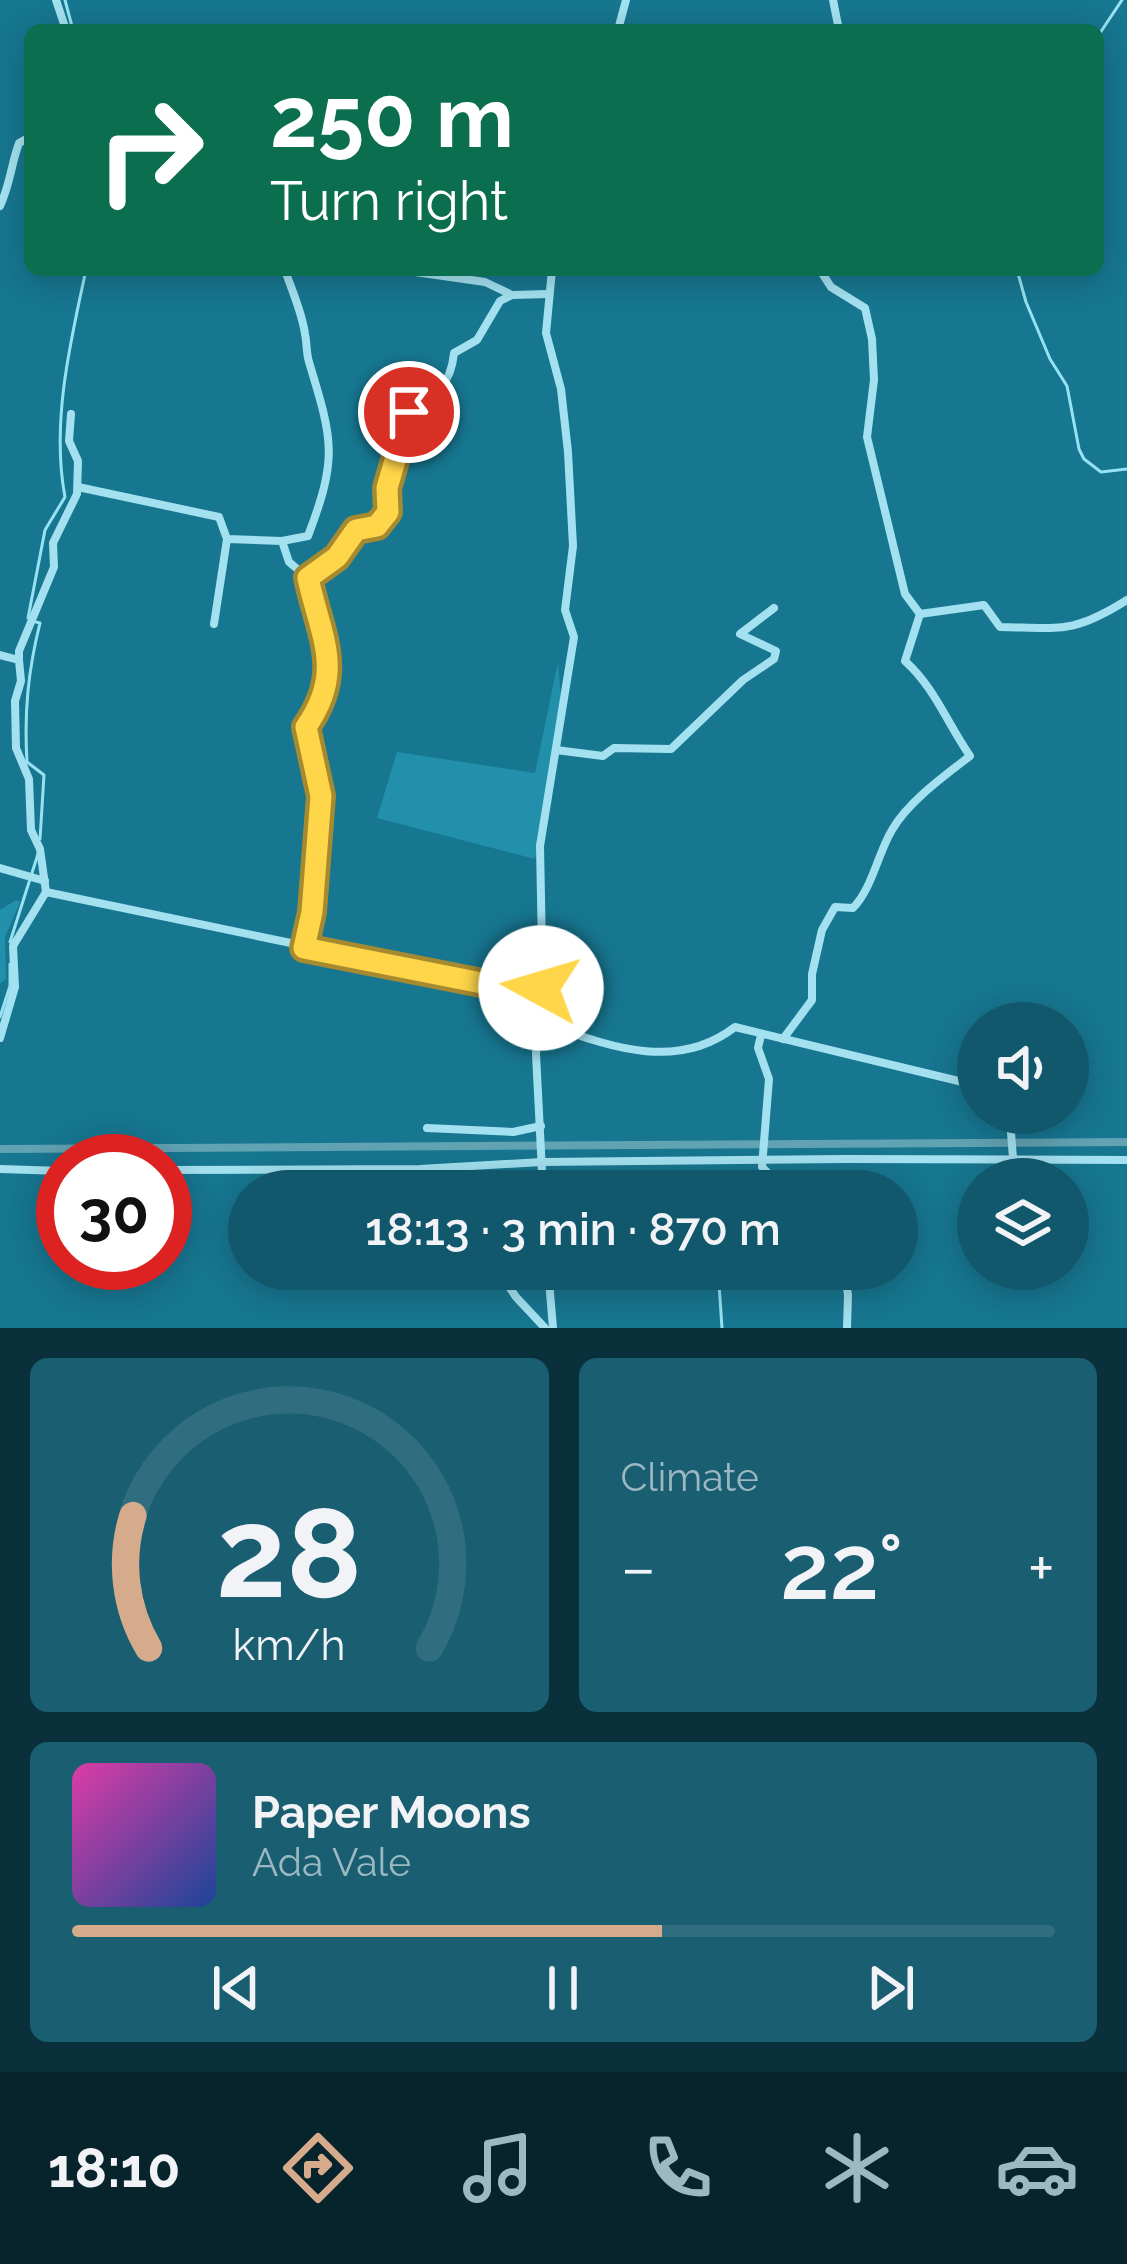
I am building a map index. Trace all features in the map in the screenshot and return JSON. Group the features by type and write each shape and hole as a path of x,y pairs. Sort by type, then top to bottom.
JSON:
{"street":[{"path":"0,206 12,182 13,159 24,140"},
{"path":"0,155 13,159"},
{"path":"226,539 282,541 308,536 326,488 331,443 287,276"},
{"path":"443,276 485,282 512,295 548,294"},
{"path":"542,1170 536,1054 541,988 540,846 574,637 565,610 573,547 561,389 546,333 551,276"},
{"path":"824,276 830,287 866,308 874,380 867,437 905,594 920,614"},
{"path":"308,578 337,557 356,530 377,526 388,512 387,488 409,412 435,396 449,378 454,353 477,340 500,302 512,295"},
{"path":"0,1038 15,987 13,946 46,892 40,849 31,830 29,779 16,748 14,700 21,681 19,651 54,567 53,543 77,494 78,460 69,441 71,414"},
{"path":"77,487 219,517 226,539 214,624"},
{"path":"282,541 289,562 308,578 329,663 324,700 306,727 321,796 312,912 304,948"},
{"path":"920,614 984,604 1000,627 1070,629 1127,600"},
{"path":"556,751 603,757 614,748 671,749 743,680 774,659 776,651 740,634 774,608"},
{"path":"783,1039 812,1000 812,974 823,929 835,907 853,908 896,822 970,756 950,727 937,694 905,661 920,614"},
{"path":"0,655 19,660"},
{"path":"0,868 45,880"},
{"path":"46,892 507,988 541,988"},
{"path":"540,1022 628,1052 662,1053 717,1041 735,1028 957,1080"},
{"path":"761,1035 758,1048 769,1079 765,1170"},
{"path":"427,1128 513,1132 541,1126"},
{"path":"1013,1155 1014,1134"},
{"path":"192,1170 1013,1155 1127,1160"},
{"path":"0,1169 36,1170"},
{"path":"511,1290 549,1328"},
{"path":"548,1290 549,1328"},
{"path":"847,1290 847,1328"}],"shaded area":[{"path":"558,662 561,698 535,859 377,818 397,752 535,773"},
{"path":"20,902 5,937 6,979 0,984 0,910"}],"waterway":[{"path":"65,0 71,24"},
{"path":"1104,27 1122,0"},
{"path":"28,618 45,530 65,497 61,412 85,276"},
{"path":"1019,276 1050,359 1067,386 1084,459 1101,472 1127,469"},
{"path":"36,622 40,623 28,692 26,744 27,762 44,775 40,839"},
{"path":"10,942 38,854"},
{"path":"0,1017 10,986 10,964"},
{"path":"0,1149 1127,1142"},
{"path":"719,1290 722,1328"}],"route":[{"path":"409,412 387,488 388,512 377,526 356,530 337,557 308,578 329,663 324,700 306,727 321,796 312,912 304,948 507,988 541,988"}]}
